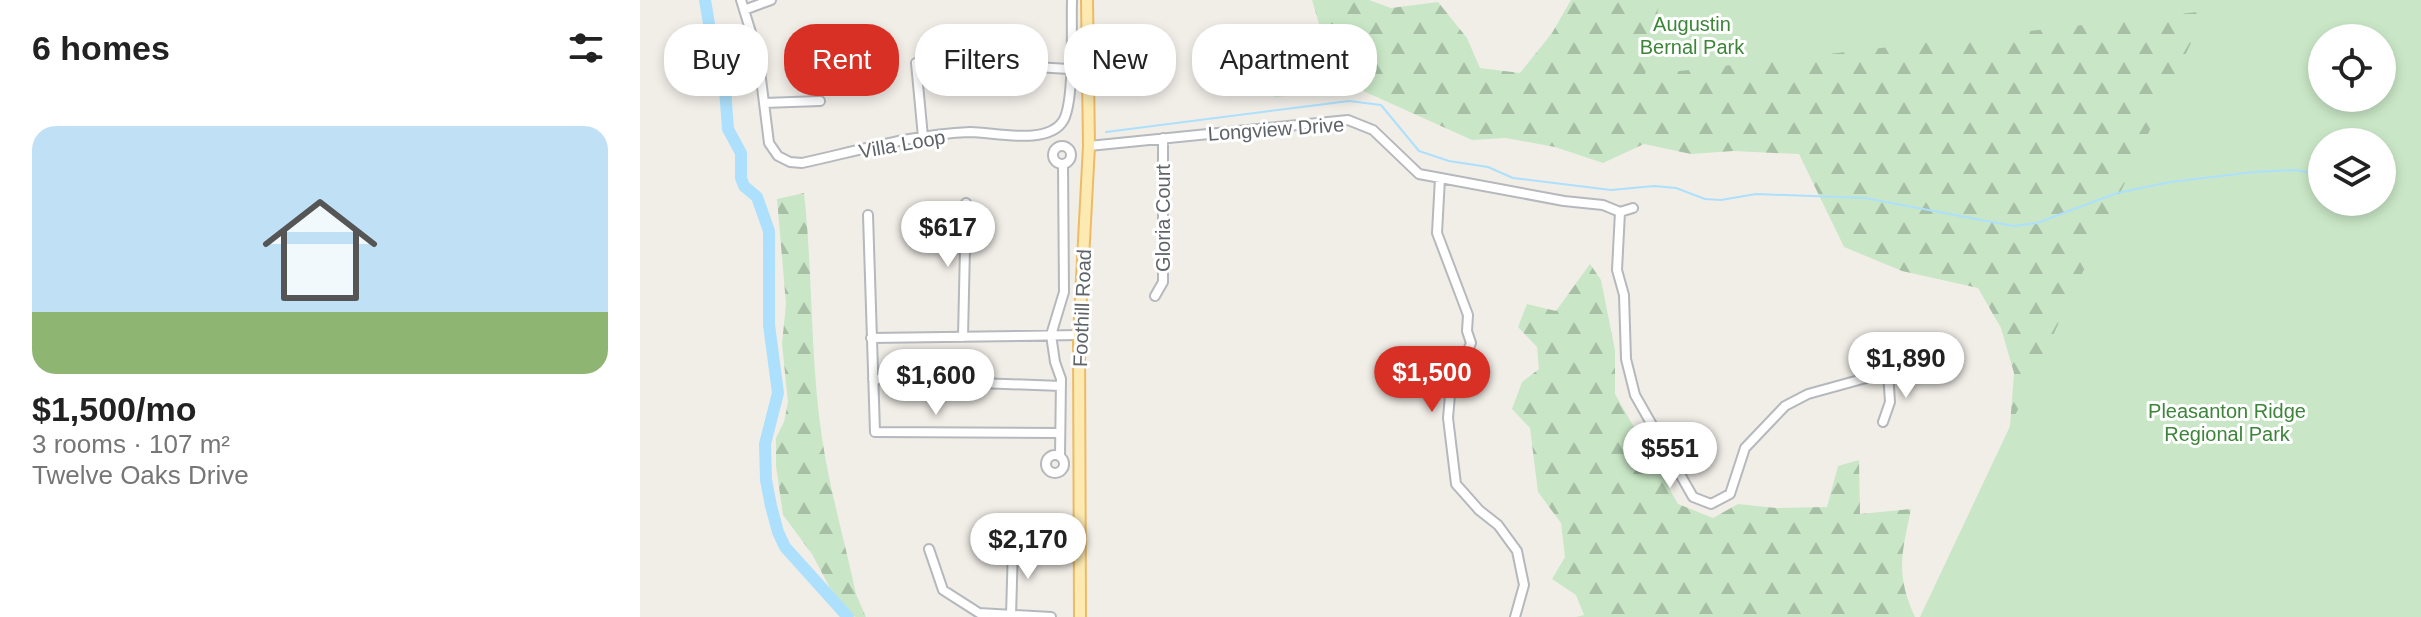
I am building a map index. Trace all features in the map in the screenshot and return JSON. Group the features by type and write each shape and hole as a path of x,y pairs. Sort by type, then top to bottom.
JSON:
{"main road":[{"name":"Foothill Road","path":"1080,617 1079,335 1089,146 1087,0"}],"street":[{"name":"Villa Loop","path":"741,0 758,55 769,143 778,156 790,162 802,163 923,137 972,132 1031,136 1056,128 1066,114 1067,96"},
{"path":"744,10 771,0"},
{"name":"Villa Loop","path":"1071,24 1072,0"},
{"path":"919,96 923,137"},
{"path":"764,103 820,101"},
{"name":"Longview Drive","path":"1089,146 1348,120 1373,130 1419,174 1564,201 1603,205 1620,212"},
{"name":"Gloria Court","path":"1155,296 1163,282 1163,138"},
{"path":"1060,456 1061,386 1051,335 1064,292 1063,164"},
{"path":"1440,178 1437,233 1468,315 1467,331 1471,343 1450,395 1448,418 1456,484 1479,510 1498,525 1517,551 1524,585 1515,617"},
{"path":"963,337 966,203"},
{"path":"1633,208 1620,212 1617,270 1624,295 1626,359 1635,395 1693,497 1711,504 1730,494 1745,448 1785,406 1808,394 1888,372 1890,402 1883,422"},
{"path":"868,215 875,432 1060,433"},
{"path":"871,338 1079,335"},
{"path":"873,379 1061,386"},
{"path":"1011,616 1013,546"},
{"path":"929,549 943,590 979,613 1051,617"}],"green space":[{"name":"Augustin Bernal Park","path":"1312,0 1369,0 1391,8 1438,2 1467,38 1480,68 1520,73 1552,33 1571,0 2375,0 2342,24 2308,24 2308,112 2322,112 2322,128 2308,128 2308,214 2006,478 2014,373 2001,328 1978,288 1902,271 1844,247 1799,154 1733,151 1691,154 1644,144 1603,163 1555,147 1506,138 1472,140 1374,96 1377,96 1377,24 1319,24"},
{"name":"Pleasanton Ridge Regional Park","path":"1660,0 2421,0 2421,617 1920,617 2206,11 1645,75"},
{"path":"804,193 815,377 822,438 856,594 866,617 855,617 830,588 812,554 783,515 776,466 776,438 784,422 788,402 782,344 786,304 777,199"},
{"path":"1590,264 1601,280 1615,350 1615,394 1678,504 1713,518 1738,504 1776,508 1827,507 1838,466 1859,460 1860,514 1911,509 1902,563 1905,588 1915,617 1576,617 1584,615 1576,595 1552,579 1565,557 1561,523 1538,492 1530,428 1512,409 1522,382 1539,369 1537,347 1518,327 1527,304 1556,311"}],"waterway":[{"path":"705,0 713,48 725,89 728,129 741,153 741,178 744,186 757,197 769,231 769,325 778,393 765,444 766,480 771,506 785,547 848,617"},
{"path":"1106,132 1349,101 1381,105 1419,151 1449,161 1488,167 1513,178 1611,190 1654,186 1676,188 1705,199 1721,200 1756,194 1865,198 2013,226 2037,223 2117,193 2170,182 2254,172 2308,172"}]}
